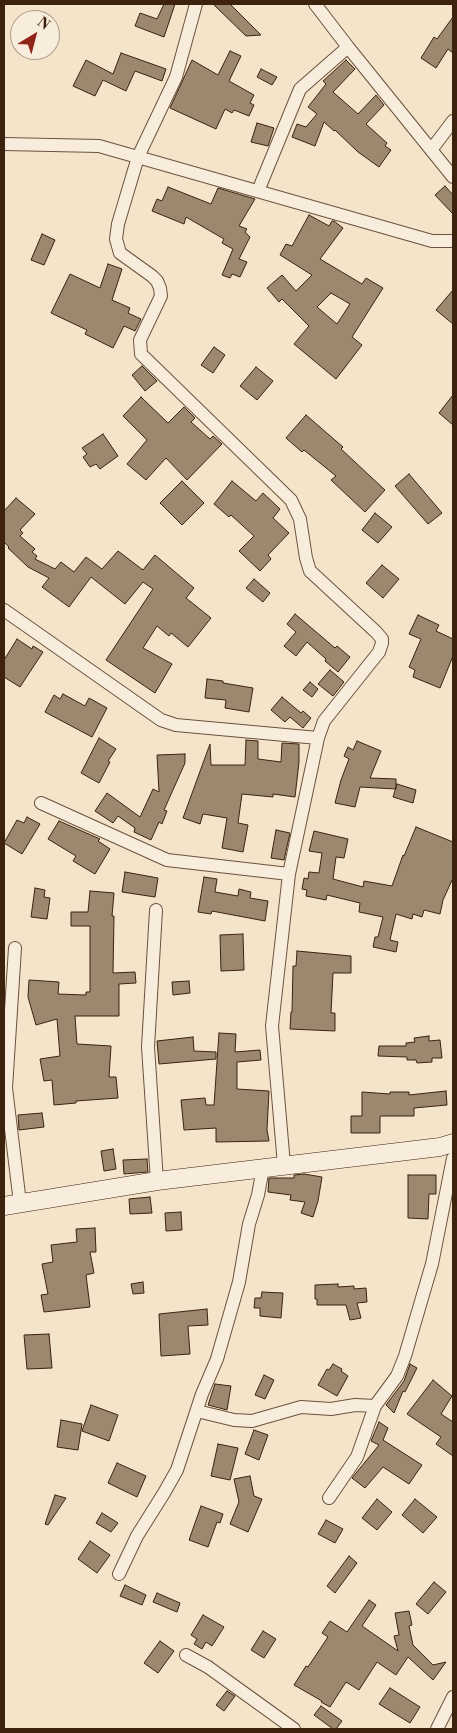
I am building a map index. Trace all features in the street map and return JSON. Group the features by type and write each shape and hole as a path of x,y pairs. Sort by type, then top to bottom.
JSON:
{"street":[{"path":"196,4 176,77 138,157 118,224 116,239 120,253 152,276 160,288 161,296 140,340 141,354 291,500 300,520 310,571 382,639 379,652 336,704 324,722 318,738 289,874 272,1026 284,1165"},
{"path":"315,4 453,177"},
{"path":"258,191 300,89 348,47"},
{"path":"431,150 453,121"},
{"path":"4,144 99,146 432,241 453,241"},
{"path":"4,610 161,720 176,725 318,738"},
{"path":"41,803 167,860 289,874"},
{"path":"156,910 148,1047 156,1181"},
{"path":"15,948 6,1088 12,1205 156,1181 440,1147 453,1143"},
{"path":"329,1498 357,1457 375,1406 397,1376 405,1356 432,1264 453,1158"},
{"path":"118,1574 137,1536 177,1470 217,1358 239,1282 249,1224 258,1195 263,1168"},
{"path":"197,1411 234,1420 252,1421 301,1408 330,1408 355,1405 375,1406"},
{"path":"186,1655 208,1667 294,1729"},
{"path":"438,1729 453,1697"}],"building":[{"path":"164,4 175,4 164,37 135,26 140,13 157,19"},
{"path":"213,4 230,4 261,35 246,36"},
{"path":"453,17 453,53 448,49 436,68 421,58 434,37 437,39"},
{"path":"230,51 241,56 229,81 254,95 250,103 254,105 249,116 234,110 232,113 225,109 216,129 170,108 192,60 218,75"},
{"path":"121,53 166,69 162,81 135,71 126,91 103,80 95,96 73,86 86,60 113,74"},
{"path":"346,60 355,69 333,92 358,114 376,95 384,105 366,124 387,143 385,146 391,150 379,167 358,152 324,122 315,146 292,137 297,124 306,127 317,114 308,107 326,84 323,81"},
{"path":"261,69 277,77 272,85 257,77"},
{"path":"257,123 274,128 268,146 251,142"},
{"path":"445,186 453,195 453,214 435,195"},
{"path":"168,187 211,204 218,188 255,199 239,226 247,229 245,232 250,237 239,259 247,262 240,277 232,274 230,278 222,275 233,249 222,243 224,239 186,217 184,224 152,211 157,199 162,201"},
{"path":"309,215 329,226 334,221 343,228 320,259 362,284 366,278 383,288 352,337 362,345 336,379 294,344 309,326 282,299 279,302 267,288 282,275 296,291 312,275 280,255 286,244 292,246","holes":["331,293 350,304 337,324 317,307"]},
{"path":"42,234 55,240 44,265 31,260"},
{"path":"108,264 122,269 112,300 130,308 128,313 141,319 135,331 124,326 113,348 85,334 87,330 51,313 70,274 100,288"},
{"path":"453,290 453,324 436,310"},
{"path":"214,347 225,355 213,373 201,365"},
{"path":"142,366 157,381 145,391 132,375"},
{"path":"256,367 273,381 257,400 240,386"},
{"path":"453,395 453,425 439,413"},
{"path":"141,397 168,423 184,407 195,418 191,422 210,439 213,436 222,444 187,480 166,458 146,480 127,464 147,440 123,416"},
{"path":"306,415 343,447 341,449 385,490 365,512 331,480 336,476 286,438"},
{"path":"103,434 118,456 100,469 96,464 90,467 83,457 87,454 82,448"},
{"path":"409,474 442,513 428,524 395,486"},
{"path":"182,481 204,503 182,525 160,503"},
{"path":"232,481 256,501 263,493 280,509 273,518 289,533 268,555 271,559 260,571 239,551 254,536 231,515 229,517 214,504"},
{"path":"16,498 35,514 20,530 23,533 20,536 35,549 32,552 37,556 35,559 55,569 61,562 74,572 86,557 102,569 118,551 143,570 155,555 194,588 186,598 211,618 188,647 171,633 169,636 157,626 143,648 172,664 155,693 106,660 153,589 143,582 125,604 91,577 69,607 42,587 49,578 28,567 4,542 4,511"},
{"path":"375,513 392,527 378,543 362,530"},
{"path":"382,565 399,579 383,598 366,583"},
{"path":"254,579 270,593 263,602 246,588"},
{"path":"295,614 335,648 337,646 350,657 338,672 307,642 296,656 284,646 296,632 287,624"},
{"path":"418,615 439,625 436,631 453,639 453,656 440,688 413,677 415,670 409,667 421,639 409,634"},
{"path":"17,639 32,649 33,646 43,652 20,687 4,677 4,660"},
{"path":"330,670 344,682 333,696 318,684"},
{"path":"207,679 253,688 249,712 225,708 226,700 205,698"},
{"path":"310,682 318,689 312,697 303,690"},
{"path":"63,694 85,706 89,698 107,708 92,737 45,712 54,695 60,699"},
{"path":"282,697 301,713 303,711 311,718 303,728 290,717 285,722 271,710"},
{"path":"99,738 116,749 108,761 110,762 99,783 81,773"},
{"path":"246,740 258,741 258,759 281,762 282,743 299,744 299,762 295,797 273,794 273,797 242,794 238,823 248,825 243,852 222,848 227,818 203,814 200,824 183,818 210,744 211,765 245,765"},
{"path":"357,741 381,751 370,778 396,779 396,789 360,787 355,807 335,803 349,759 344,756 348,747 353,750"},
{"path":"185,754 185,763 164,810 167,811 162,824 159,822 151,840 134,832 135,828 118,816 113,823 95,811 107,793 140,817 153,789 159,792 157,755"},
{"path":"397,784 416,790 413,803 393,797"},
{"path":"27,817 40,824 22,854 4,843 17,820 24,823"},
{"path":"59,821 100,839 98,841 110,849 95,874 73,861 76,856 48,839"},
{"path":"416,827 453,842 453,878 443,900 440,914 424,910 422,917 413,914 412,919 396,914 390,940 398,942 396,952 373,947 375,937 378,937 383,917 359,912 360,903 327,895 326,900 306,896 307,890 302,889 304,878 308,879 309,872 319,873 322,853 309,851 314,831 348,839 344,858 336,857 333,879 363,887 364,881 392,886"},
{"path":"276,830 290,833 284,860 271,858"},
{"path":"125,872 158,878 155,897 122,892"},
{"path":"204,877 217,879 215,892 238,896 239,889 251,892 250,898 268,901 265,921 212,911 211,914 198,912"},
{"path":"35,888 45,890 44,897 50,898 47,919 31,917"},
{"path":"90,891 114,893 112,916 114,916 113,973 135,972 136,983 119,984 119,1016 75,1016 77,1044 111,1046 109,1077 116,1077 118,1098 76,1101 76,1103 54,1105 52,1080 44,1081 40,1059 60,1056 57,1019 36,1025 28,997 29,980 59,982 58,994 86,995 86,992 90,992 90,926 71,926 71,912 88,912"},
{"path":"243,934 244,970 221,971 220,935"},
{"path":"297,951 351,956 351,973 333,973 331,1013 335,1013 335,1031 290,1029 293,966 296,966"},
{"path":"189,981 190,993 173,995 172,982"},
{"path":"219,1033 236,1034 235,1052 260,1050 261,1060 237,1062 237,1089 269,1091 267,1130 269,1141 216,1142 216,1128 184,1130 181,1100 205,1098 206,1105 214,1105"},
{"path":"429,1036 429,1041 440,1040 442,1058 432,1058 432,1062 417,1063 416,1060 407,1060 407,1057 378,1056 379,1046 406,1046 406,1043 415,1042 414,1038"},
{"path":"193,1037 194,1051 216,1052 216,1059 159,1064 157,1041"},
{"path":"446,1091 447,1105 414,1108 414,1116 381,1116 380,1133 351,1133 351,1116 362,1116 362,1092 390,1094 390,1092 409,1092 409,1095"},
{"path":"42,1113 44,1127 19,1130 18,1115"},
{"path":"113,1149 116,1169 104,1171 101,1151"},
{"path":"147,1159 148,1172 124,1174 123,1160"},
{"path":"304,1174 322,1177 313,1217 301,1213 305,1202 290,1200 291,1195 268,1192 269,1178 294,1178 294,1175"},
{"path":"408,1175 436,1175 436,1194 429,1194 428,1219 408,1218"},
{"path":"150,1197 152,1213 130,1214 129,1199"},
{"path":"181,1212 182,1230 166,1231 165,1213"},
{"path":"95,1228 96,1252 90,1252 94,1273 86,1275 90,1307 44,1312 41,1295 48,1294 42,1264 53,1262 51,1245 77,1242 76,1229"},
{"path":"143,1282 144,1293 133,1294 131,1284"},
{"path":"338,1284 338,1287 354,1286 354,1289 366,1288 367,1302 357,1303 361,1318 350,1320 346,1305 317,1305 315,1285"},
{"path":"262,1292 283,1293 281,1318 260,1316 260,1308 254,1308 255,1298 261,1298"},
{"path":"207,1309 208,1325 188,1326 190,1354 161,1356 159,1314"},
{"path":"49,1334 52,1368 27,1369 24,1335"},
{"path":"333,1364 342,1369 341,1371 348,1376 337,1396 318,1385 327,1369 329,1370"},
{"path":"410,1364 417,1368 405,1392 403,1391 394,1413 386,1405 404,1381"},
{"path":"264,1375 274,1380 265,1399 255,1395"},
{"path":"433,1380 452,1396 441,1414 453,1422 453,1456 436,1444 441,1437 407,1414"},
{"path":"215,1384 231,1386 227,1410 208,1405"},
{"path":"91,1405 118,1415 109,1441 82,1431"},
{"path":"61,1420 82,1424 78,1450 57,1447"},
{"path":"379,1422 388,1428 383,1440 422,1465 409,1484 383,1467 365,1488 352,1478 379,1445 371,1441"},
{"path":"254,1430 268,1435 259,1460 245,1454"},
{"path":"218,1444 238,1448 230,1480 211,1476"},
{"path":"117,1463 146,1476 137,1497 108,1483"},
{"path":"250,1476 254,1496 262,1499 248,1532 230,1524 239,1502 234,1479"},
{"path":"55,1495 66,1498 48,1525 45,1524"},
{"path":"377,1499 392,1512 377,1530 362,1518"},
{"path":"415,1499 437,1517 423,1533 402,1515"},
{"path":"201,1506 223,1514 220,1523 217,1522 208,1547 189,1540"},
{"path":"102,1513 118,1523 111,1532 96,1523"},
{"path":"326,1520 343,1529 335,1543 318,1534"},
{"path":"90,1541 110,1555 97,1573 78,1559"},
{"path":"349,1556 357,1563 335,1593 327,1586"},
{"path":"434,1582 446,1592 428,1614 416,1604"},
{"path":"125,1585 146,1595 142,1605 120,1596"},
{"path":"157,1593 180,1603 177,1612 153,1602"},
{"path":"369,1600 376,1605 362,1626 398,1651 394,1636 399,1635 395,1613 409,1611 412,1625 409,1626 413,1645 433,1665 446,1662 433,1680 408,1657 396,1675 377,1662 359,1690 346,1682 330,1707 294,1685 328,1637 322,1633 330,1621 347,1632"},
{"path":"203,1615 224,1627 212,1646 206,1642 202,1649 194,1644 197,1639 191,1635"},
{"path":"263,1631 276,1639 264,1658 251,1650"},
{"path":"160,1641 174,1651 158,1673 144,1663"},
{"path":"390,1688 420,1707 410,1723 379,1704"},
{"path":"227,1691 235,1696 224,1711 216,1705"},
{"path":"321,1706 342,1721 336,1729 333,1729 314,1715"}]}
